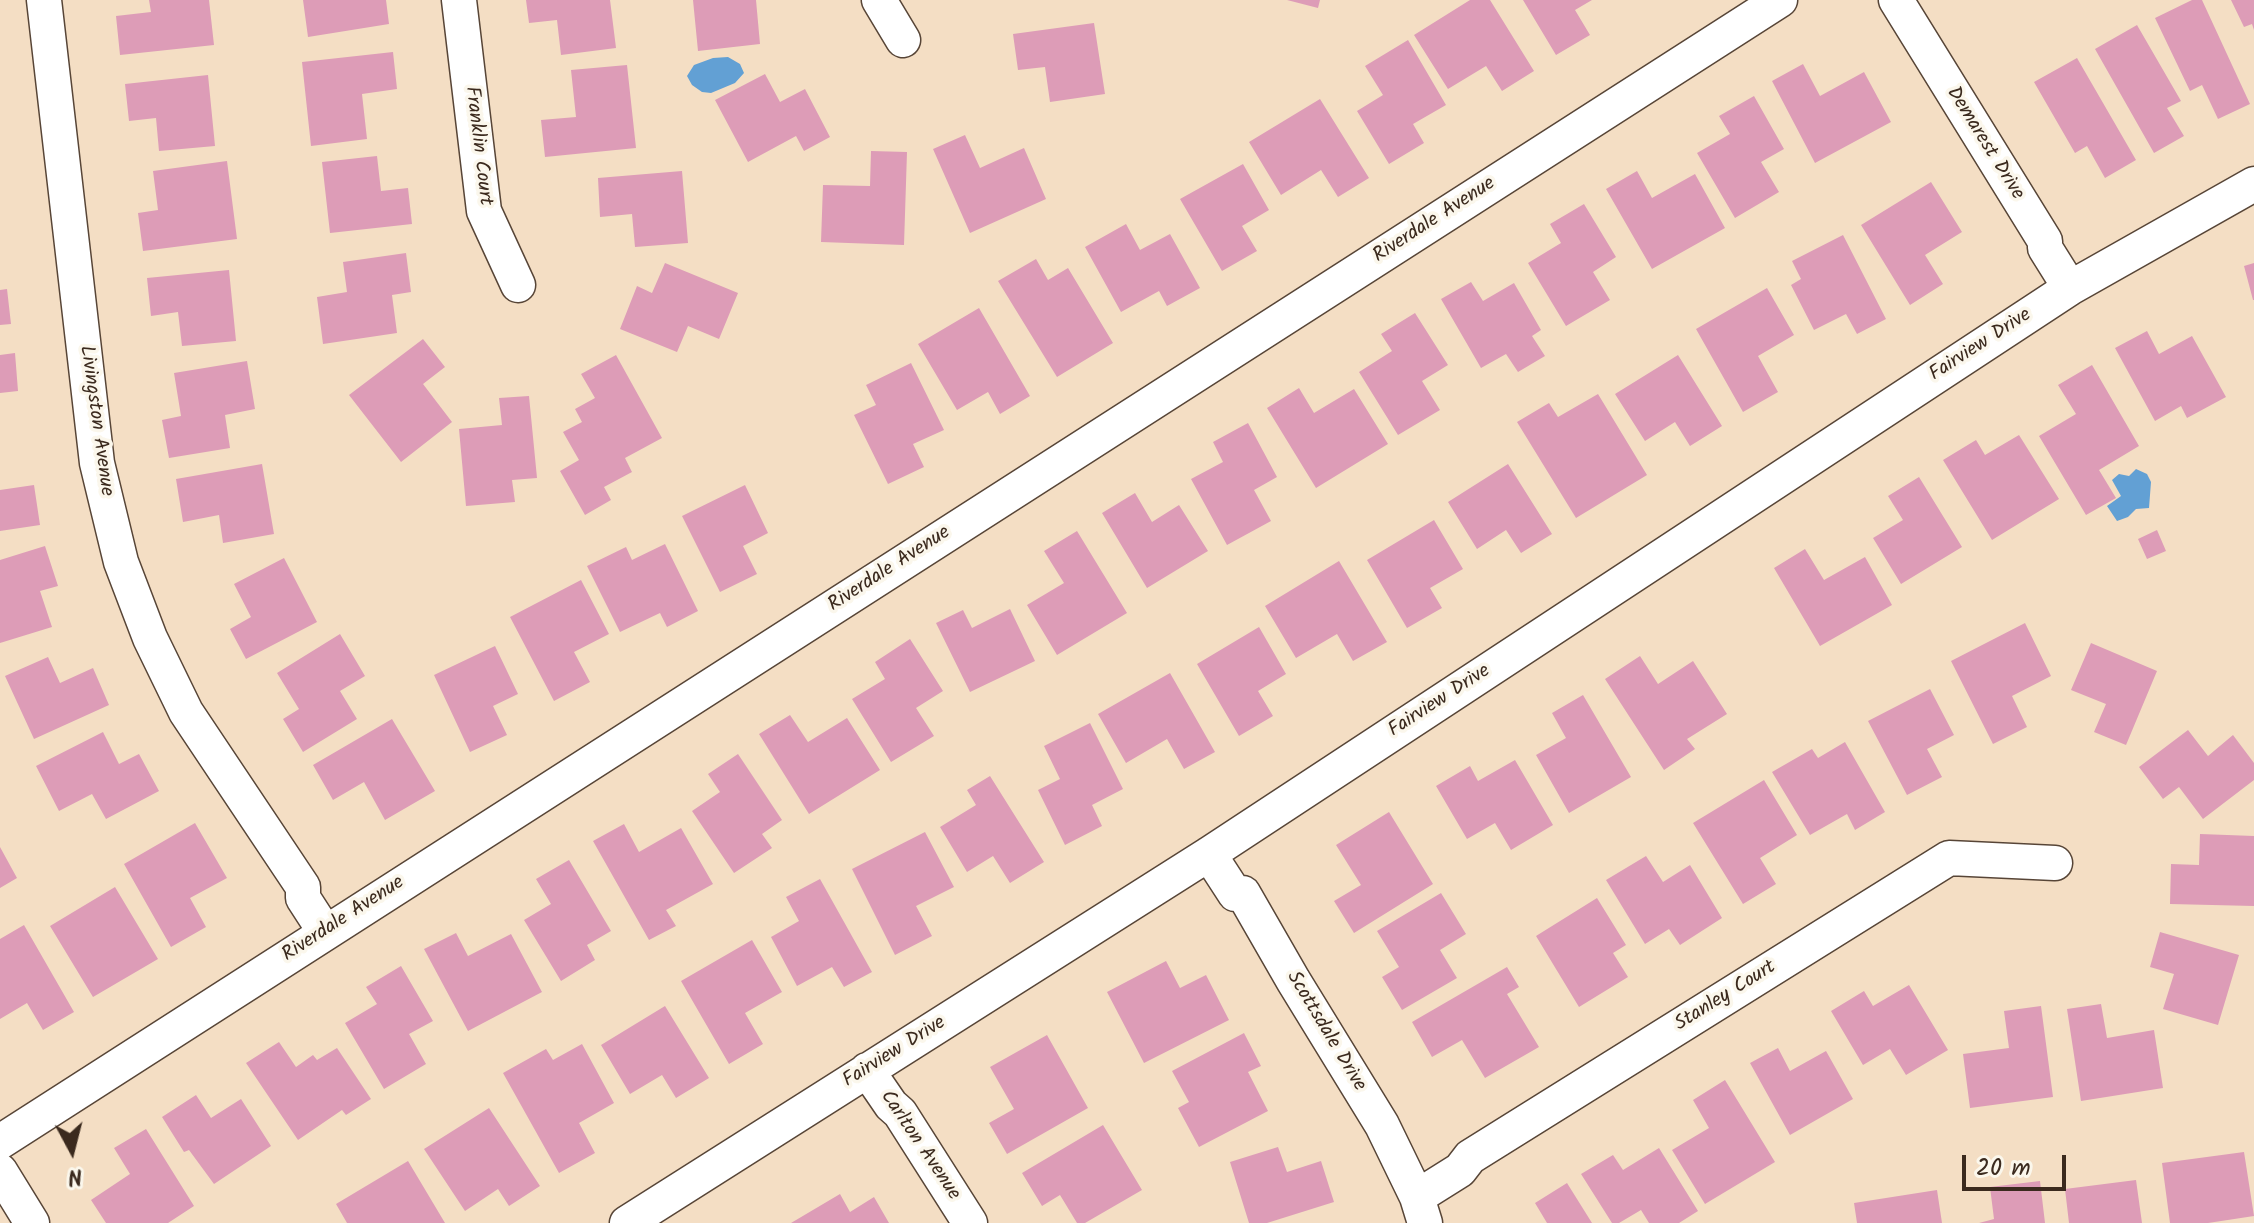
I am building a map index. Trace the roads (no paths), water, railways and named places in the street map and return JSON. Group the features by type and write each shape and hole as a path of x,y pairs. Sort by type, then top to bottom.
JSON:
{"street":[{"name":"Livingston Avenue","path":"44,0 97,463 121,562 150,638 186,712 303,887 303,898 325,932"},
{"name":"Franklin Court","path":"459,0 484,211 518,285"},
{"path":"879,0 903,40"},
{"name":"Riverdale Avenue","path":"0,1142 1780,0"},
{"name":"Demarest Drive","path":"1896,0 2045,241 2045,248 2070,288"},
{"name":"Fairview Drive","path":"627,1223 1209,854 2070,288 2254,184"},
{"name":"Scottsdale Drive","path":"1209,854 1235,894 1243,893 1382,1125 1421,1210"},
{"name":"Stanley Court","path":"1421,1210 1470,1157 1949,858 2055,863"},
{"name":"Carlton Avenue","path":"867,1070 900,1113 970,1223"},
{"path":"0,1171 32,1223"}],"water":[{"path":"728,57 740,64 744,73 735,83 711,93 702,92 692,85 687,76 694,65 713,58"},
{"path":"2136,469 2147,474 2151,482 2149,508 2136,509 2128,517 2117,521 2107,506 2121,496 2112,480 2119,474 2129,476"}]}
